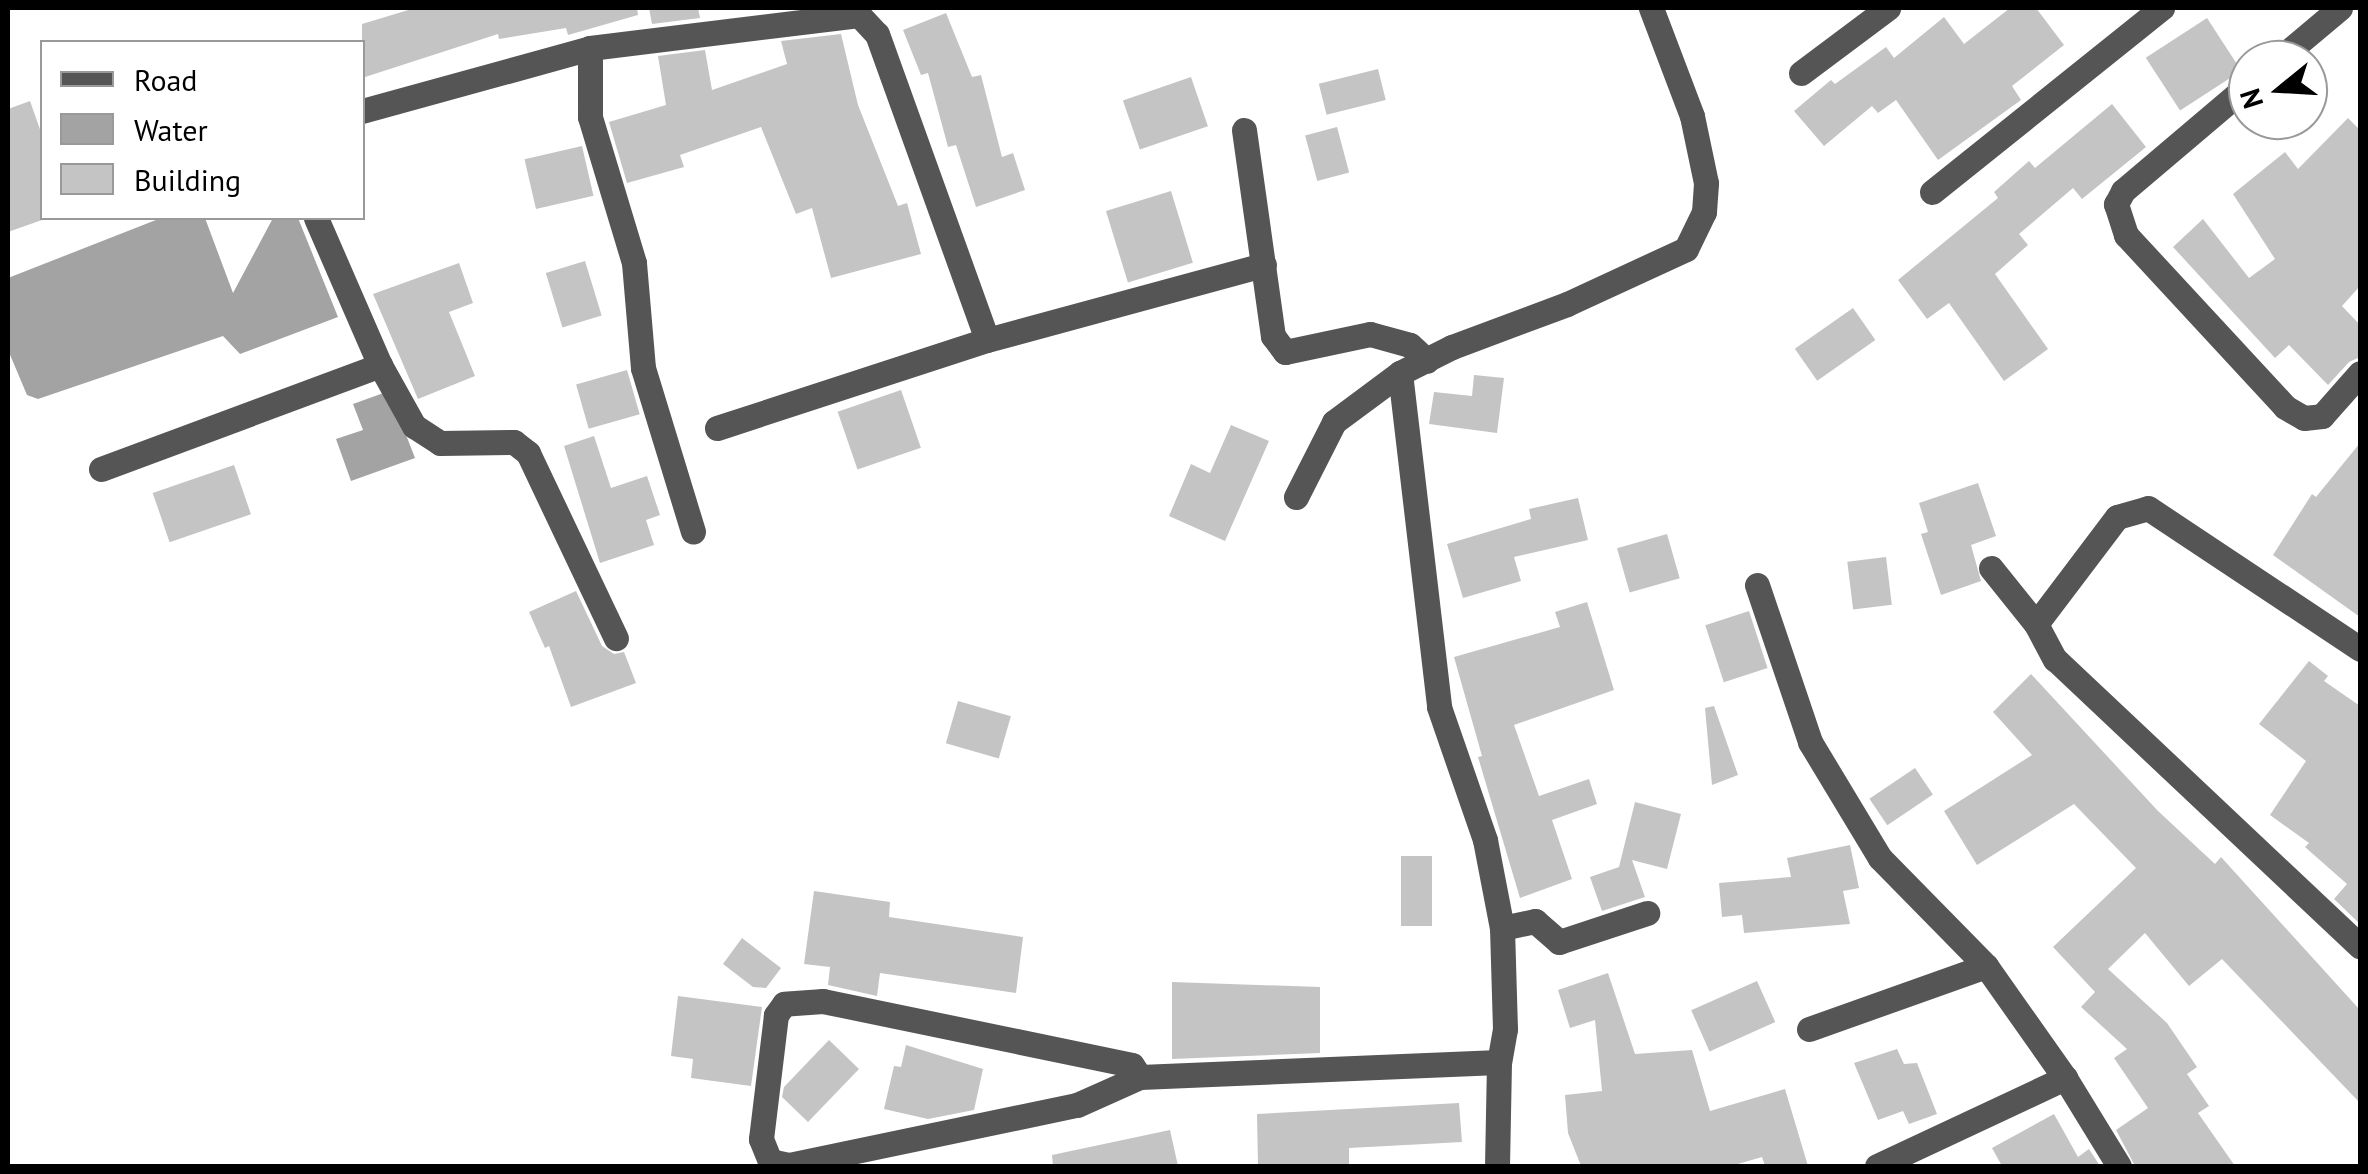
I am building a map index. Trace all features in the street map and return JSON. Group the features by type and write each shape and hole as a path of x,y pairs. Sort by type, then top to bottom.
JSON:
{"street":[{"path":"1296,498 1334,422 1400,373 1452,347 1567,304 1686,249 1704,212 1706,183 1692,116 1651,8"},
{"path":"1800,73 1888,8"},
{"path":"1932,192 2162,8"},
{"path":"2302,40 2340,8"},
{"path":"365,110 709,19 858,16 877,34 987,340"},
{"path":"590,48 590,117 634,263 643,368 693,532"},
{"path":"2228,102 2122,191 2116,204 2126,235 2295,413 2304,418 2322,416 2360,373"},
{"path":"1244,130 1273,336 1284,352 1370,334 1410,345 1427,361"},
{"path":"317,220 380,365 414,426 440,443 514,442 528,452 616,638"},
{"path":"717,428 987,340 1264,266"},
{"path":"101,469 380,365"},
{"path":"1400,373 1439,707 1485,840 1502,928 1505,1029 1499,1062 1498,1166"},
{"path":"2036,624 2117,517 2148,508 2360,649"},
{"path":"1991,568 2036,624 2055,658 2360,946"},
{"path":"1757,585 1810,742 1880,858 1986,966 2065,1078 2118,1166"},
{"path":"1502,928 1536,921 1560,942 1647,913"},
{"path":"1809,1028 1986,966"},
{"path":"1140,1076 1132,1065 822,1001 784,1004 776,1016 761,1139 770,1162 789,1165 1077,1104 1140,1076 1499,1062"},
{"path":"1877,1166 2065,1078"}],"water":[{"path":"156,220 206,220 233,293 272,220 299,220 338,317 240,354 223,336 38,399 27,395 8,350 8,278"},
{"path":"389,391 415,458 351,481 336,439 363,430 353,404"}],"building":[{"path":"415,8 637,8 638,15 568,35 566,28 499,39 498,34 365,77 362,24"},
{"path":"649,8 698,8 700,18 652,24"},
{"path":"2010,8 2036,8 2064,45 2012,86 2021,100 1938,160 1896,100 1878,113 1872,106 1824,146 1794,111 1831,80 1835,84 1886,47 1894,58 1944,17 1964,44"},
{"path":"946,13 972,77 981,75 1002,157 1013,153 1025,190 976,207 956,145 948,147 928,73 921,75 903,30"},
{"path":"2207,18 2228,50 2228,79 2180,111 2146,58"},
{"path":"841,34 858,105 898,206 907,203 921,254 831,278 812,208 796,214 761,127 680,155 684,167 627,183 609,122 666,105 658,56 705,50 712,90 787,64 781,41"},
{"path":"1378,69 1386,100 1327,115 1319,84"},
{"path":"1191,77 1208,126 1140,150 1123,100"},
{"path":"30,101 40,129 42,220 8,232 8,109"},
{"path":"2112,104 2146,147 2082,199 2073,188 2019,234 2028,245 1995,274 2048,349 2004,381 1949,303 1927,319 1898,280 1998,198 1994,192 2029,161 2035,168"},
{"path":"2348,118 2360,130 2360,286 2342,306 2360,325 2360,357 2349,362 2328,385 2289,345 2275,358 2173,247 2203,219 2249,278 2275,259 2233,194 2285,152 2298,169"},
{"path":"1337,127 1349,172 1317,181 1305,136"},
{"path":"582,146 593,196 536,209 525,159"},
{"path":"1171,191 1193,263 1128,283 1106,211"},
{"path":"585,261 602,316 562,327 546,273"},
{"path":"459,263 473,303 449,312 475,376 418,399 373,294"},
{"path":"1853,308 1875,340 1817,381 1795,349"},
{"path":"627,370 640,414 589,429 576,385"},
{"path":"1474,375 1504,378 1497,433 1429,424 1434,392 1472,396"},
{"path":"901,390 921,448 858,469 838,412"},
{"path":"1231,425 1269,441 1225,541 1169,516 1191,464 1210,473"},
{"path":"594,436 611,488 647,476 660,515 646,520 654,545 600,563 564,446"},
{"path":"2360,443 2360,617 2273,555 2312,494 2316,497"},
{"path":"234,465 251,514 170,542 153,493"},
{"path":"1978,483 1996,536 1971,545 1981,581 1941,595 1921,534 1928,532 1919,503"},
{"path":"1578,498 1588,540 1514,557 1521,581 1463,598 1447,544 1531,519 1529,509"},
{"path":"1667,534 1680,578 1630,593 1617,548"},
{"path":"1886,557 1892,605 1853,609 1847,562"},
{"path":"576,591 602,646 614,654 624,652 636,683 571,707 549,646 545,648 529,612"},
{"path":"1587,602 1614,690 1514,725 1539,796 1589,779 1597,804 1552,820 1572,879 1520,898 1478,757 1482,756 1454,657 1560,627 1555,612"},
{"path":"1749,611 1768,668 1724,682 1705,625"},
{"path":"2309,661 2328,676 2324,681 2360,706 2360,924 2334,899 2347,884 2305,847 2309,843 2270,815 2306,761 2259,724"},
{"path":"2031,674 2158,811 2215,864 2221,857 2360,1010 2360,1103 2222,959 2189,986 2145,933 2108,969 2167,1023 2197,1067 2187,1074 2209,1106 2198,1113 2235,1166 2135,1166 2116,1130 2148,1108 2114,1058 2127,1049 2081,1007 2095,992 2053,947 2136,868 2074,804 1977,865 1944,811 2032,755 1993,712"},
{"path":"958,701 1011,716 999,758 946,743"},
{"path":"1714,706 1738,775 1712,785 1705,708"},
{"path":"1915,768 1933,795 1887,825 1869,799"},
{"path":"1635,802 1681,814 1667,869 1632,860 1645,897 1602,911 1590,877 1619,867"},
{"path":"1850,845 1859,888 1843,891 1850,924 1744,933 1742,915 1722,917 1719,883 1791,877 1787,858"},
{"path":"1401,856 1432,856 1432,926 1401,926"},
{"path":"814,891 890,902 889,917 1023,937 1016,993 880,973 877,996 828,985 830,967 804,964"},
{"path":"742,938 781,968 766,988 753,987 723,964"},
{"path":"1608,973 1635,1054 1692,1050 1710,1111 1785,1089 1808,1166 1765,1166 1762,1157 1731,1166 1581,1166 1568,1133 1565,1095 1602,1091 1595,1020 1570,1028 1558,990"},
{"path":"1757,981 1775,1022 1710,1051 1691,1010"},
{"path":"1172,982 1320,987 1320,1053 1172,1059"},
{"path":"678,996 762,1007 751,1086 691,1078 693,1059 671,1056"},
{"path":"829,1040 859,1069 808,1122 782,1097 784,1087"},
{"path":"906,1045 983,1069 974,1110 928,1119 884,1109 894,1066 901,1067"},
{"path":"1897,1049 1904,1064 1917,1063 1937,1114 1909,1124 1903,1111 1878,1120 1854,1063"},
{"path":"1459,1103 1462,1142 1349,1148 1349,1166 1258,1166 1257,1114"},
{"path":"2054,1114 2078,1157 2089,1149 2100,1166 2002,1166 1992,1148"},
{"path":"1170,1130 1178,1166 1053,1166 1052,1155"}]}
